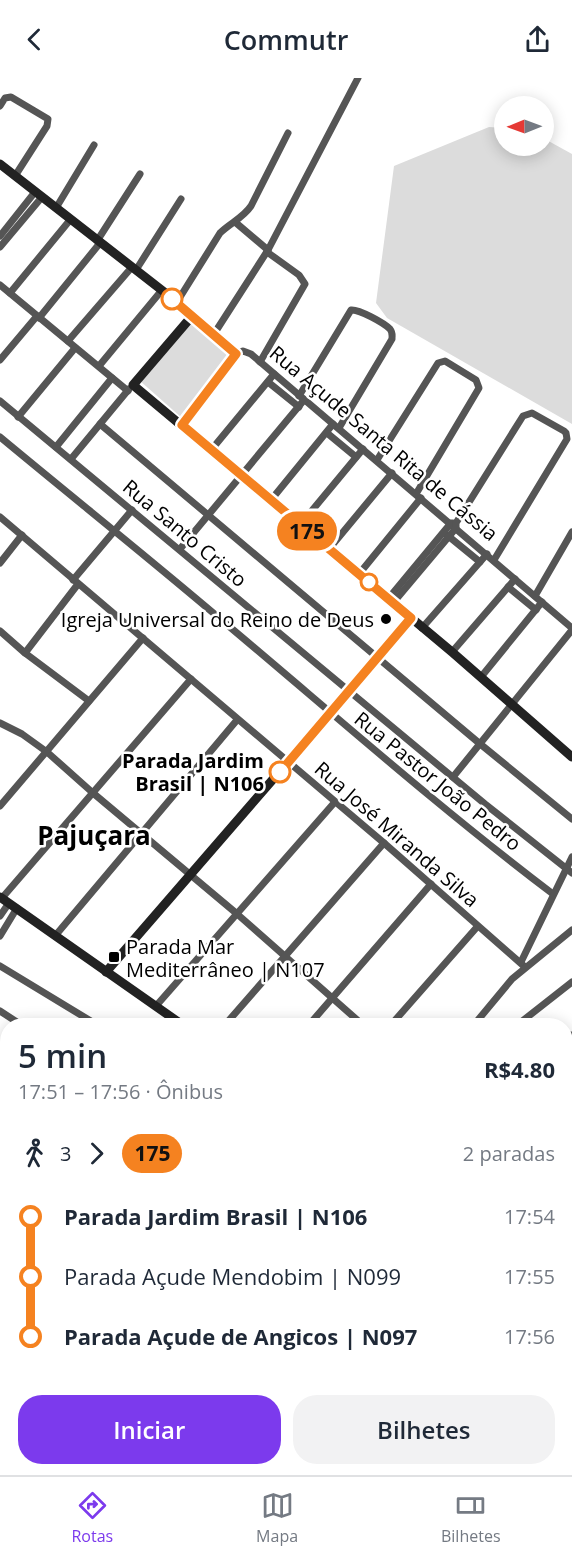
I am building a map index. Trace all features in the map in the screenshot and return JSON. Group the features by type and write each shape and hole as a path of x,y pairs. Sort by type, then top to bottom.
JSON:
{"street":[{"path":"214,334 268,251 358,78"},
{"path":"2,103 11,96 48,119 47,126 15,176"},
{"path":"177,302 220,233 251,206 288,133"},
{"path":"56,208 94,145"},
{"name":"Rua Açude Santa Rita de Cássia","path":"2,170 15,176 162,290 236,354 246,352 260,362 454,525 572,629"},
{"path":"0,360 99,242 140,174"},
{"path":"0,236 38,194"},
{"path":"0,247 38,194"},
{"path":"68,341 134,268 181,199"},
{"path":"10,293 70,220"},
{"path":"235,222 304,280 305,287 260,362"},
{"path":"0,286 112,378 131,388 212,449 482,677 572,757"},
{"path":"99,366 162,290"},
{"path":"180,549 299,407 351,310 357,309 389,328 393,335 392,339 336,426 327,433 271,501"},
{"path":"71,459 192,316"},
{"path":"18,417 75,348"},
{"path":"182,425 236,354"},
{"path":"359,574 419,496 479,388 476,380 445,361 438,363 376,460"},
{"path":"212,449 274,374"},
{"path":"56,447 112,378"},
{"path":"268,382 299,407"},
{"name":"Rua Santo Cristo","path":"0,401 453,777 569,870"},
{"path":"391,601 454,525 526,414 532,413 564,431 567,439 494,560"},
{"path":"100,424 572,819"},
{"path":"327,433 356,457"},
{"name":"Rua Pastor João Pedro","path":"0,437 233,629 330,714 553,894"},
{"path":"300,525 363,449"},
{"path":"329,549 392,473"},
{"path":"25,653 132,510"},
{"name":"Rua José Miranda Silva","path":"0,517 523,964"},
{"path":"535,596 572,532"},
{"path":"446,534 480,562"},
{"path":"0,563 22,535"},
{"path":"422,628 487,554"},
{"path":"452,652 515,579"},
{"path":"508,587 536,610"},
{"path":"482,677 542,602"},
{"path":"106,972 411,618"},
{"path":"453,777 572,629"},
{"path":"0,631 25,653 89,701"},
{"path":"0,806 143,638"},
{"path":"0,916 7,901 93,793 191,679"},
{"path":"55,936 237,720"},
{"path":"0,723 22,734 47,752 355,1018"},
{"path":"156,1006 334,803"},
{"path":"231,1018 384,843"},
{"path":"479,1018 523,964 553,894 569,870 572,857"},
{"path":"315,1018 431,884"},
{"path":"7,901 173,1018"},
{"path":"0,936 7,901"},
{"path":"397,1018 477,927"},
{"path":"523,964 572,930"},
{"path":"0,966 86,1018"},
{"path":"526,1018 572,982"}],"shaded area":[{"path":"489,127 494,127 494,156 554,156 554,144 572,154 572,424 387,318 376,303 394,166"},
{"path":"190,318 230,352 182,418 139,380"}],"bus line":[{"name":"175","path":"172,299 236,354 182,425 411,618 280,772"}],"place":[{"name":"Igreja Universal do Reino de Deus","path":"386,619"},
{"name":"Parada Jardim Brasil | N106","path":"280,772"},
{"name":"Parada Mar Mediterrâneo | N107","path":"114,957"}],"district":[{"name":"Pajuçara","path":"94,835"}]}
